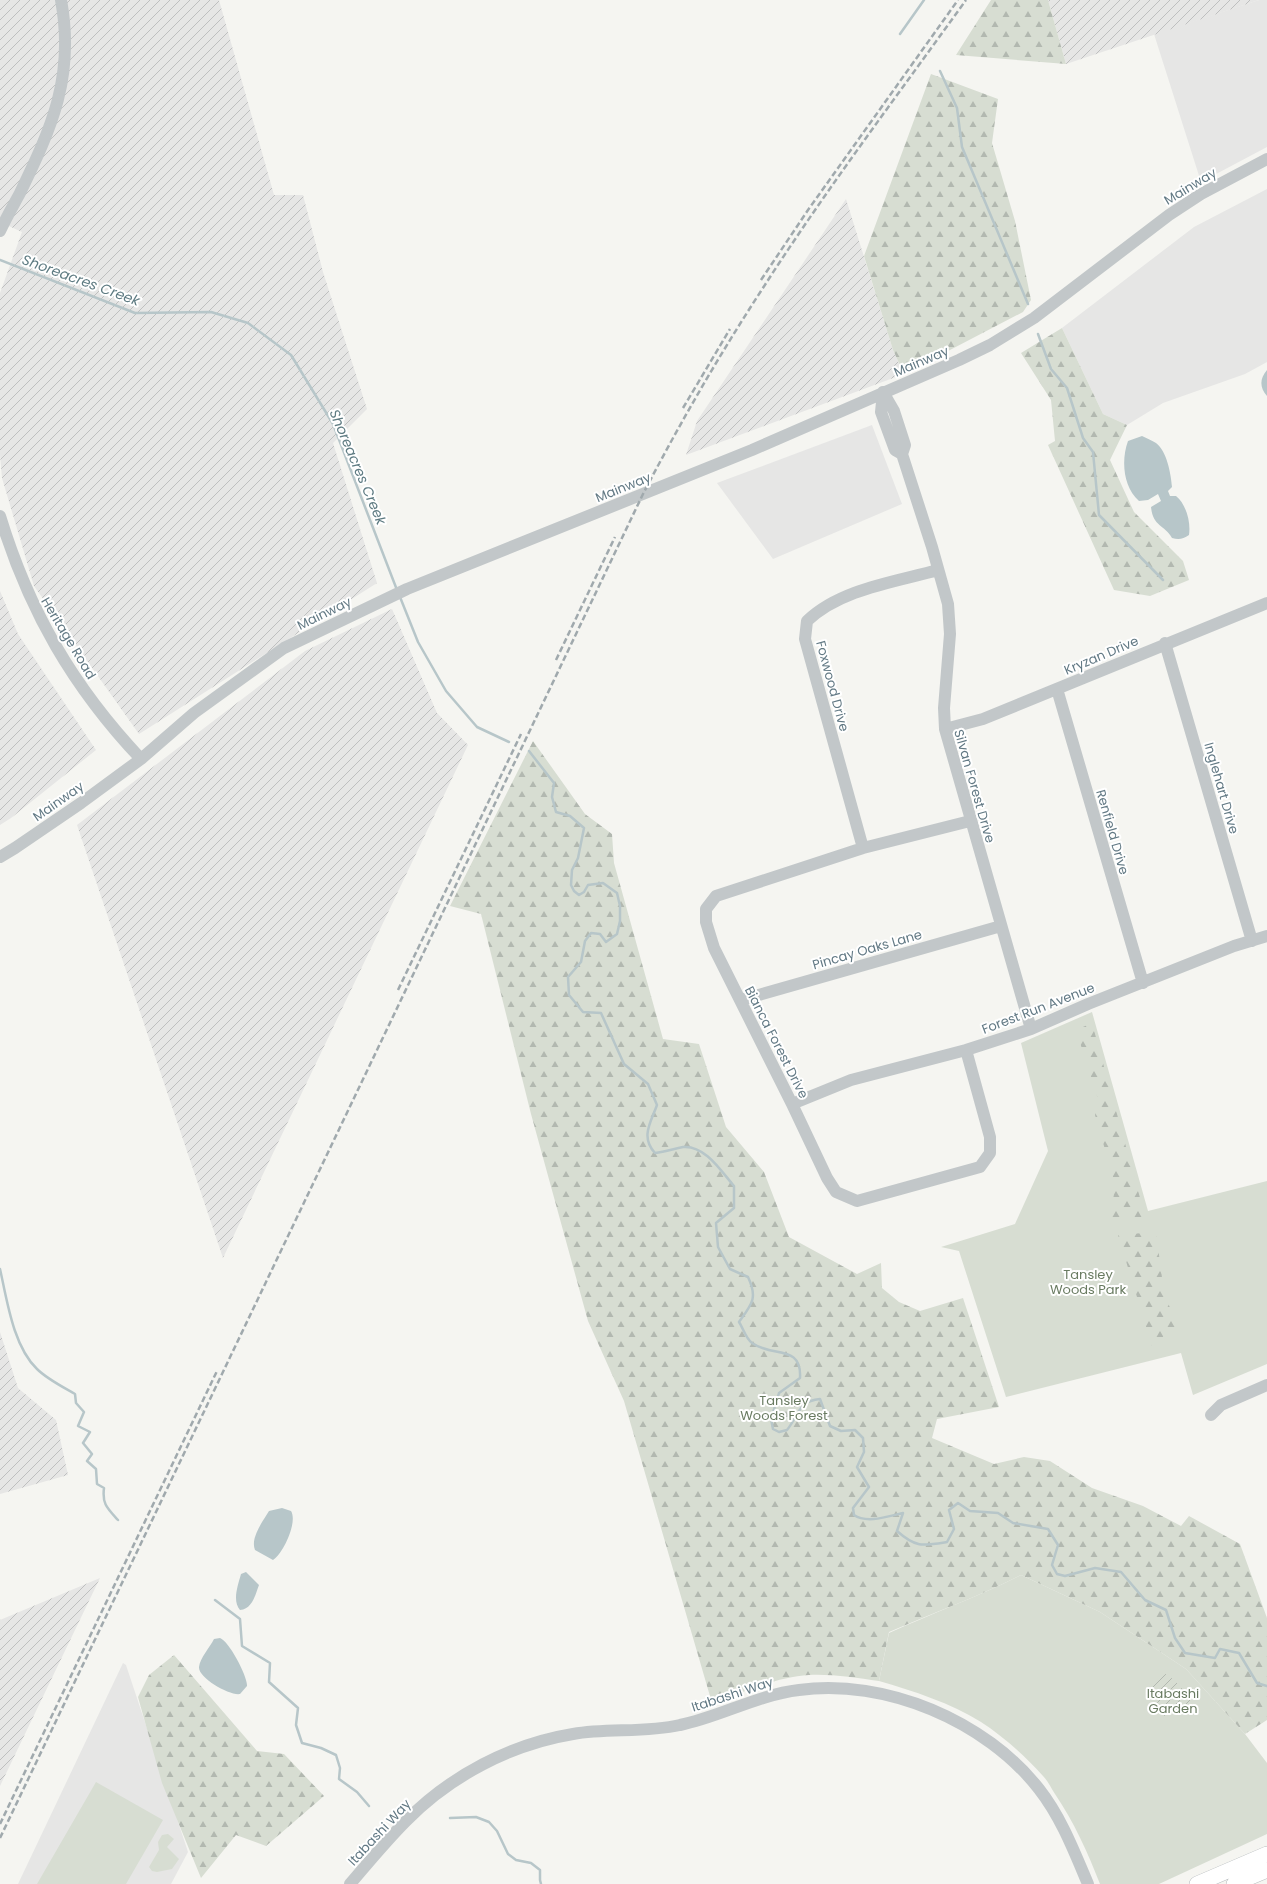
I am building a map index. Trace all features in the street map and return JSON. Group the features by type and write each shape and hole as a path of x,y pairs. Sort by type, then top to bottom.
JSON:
{"main road":[{"path":"1197,1884 1267,1854"},
{"path":"1234,1884 1267,1870"}],"street":[{"path":"1,228 33,165 59,101 64,76 65,41 61,0"},
{"name":"Mainway","path":"0,857 81,803 141,759 194,713 284,648 407,589 752,450 959,360 1034,318 1169,215 1201,194 1267,159"},
{"name":"Silvan Forest Drive","path":"884,392 881,412 895,450 902,454 932,547 948,604 950,627 944,729 1031,1029"},
{"name":"Heritage Road","path":"0,516 28,596 49,635 71,671 101,714 141,759"},
{"name":"Foxwood Drive","path":"863,848 805,639 807,621 819,609 848,595 938,570"},
{"name":"Kryzan Drive","path":"944,729 983,719 1267,602"},
{"name":"Inglehart Drive","path":"1165,643 1252,941"},
{"name":"Renfield Drive","path":"1057,689 1143,983"},
{"name":"Bianca Forest Drive","path":"966,1050 990,1137 990,1153 980,1167 858,1201 836,1192 827,1178 792,1104 714,948 706,922 706,909 716,896 863,848 970,821"},
{"name":"Pincay Oaks Lane","path":"740,1000 1001,926"},
{"name":"Forest Run Avenue","path":"792,1104 851,1080 966,1050 1031,1029 1088,1004 1234,946 1267,936"},
{"path":"1211,1415 1221,1404 1267,1385"},
{"name":"Itabashi Way","path":"350,1884 407,1820 438,1793 481,1766 509,1753 552,1739 574,1734 678,1726 777,1693 822,1688 863,1690 904,1701 951,1719 989,1740 1023,1770 1046,1799 1072,1846 1088,1884"}],"shaded area":[{"path":"0,0 219,0 274,195 303,195 323,272 367,409 333,443 377,583 139,734 34,586 2,478 0,455 0,293 22,232 0,222"},
{"path":"1048,0 1259,0 1066,64"},
{"path":"1259,0 1267,0 1267,147 1201,182 1154,34"},
{"path":"1267,189 1267,362 1245,374 1163,403 1127,425 1103,414 1062,328 1194,227"},
{"path":"846,199 893,350 904,374 686,455 697,421"},
{"path":"1267,370 1267,396 1264,393 1261,383"},
{"path":"872,425 902,504 773,559 717,483"},
{"path":"1142,436 1156,443 1166,457 1172,487 1168,491 1170,496 1176,496 1180,499 1187,514 1189,535 1185,537 1179,539 1172,538 1169,533 1156,522 1152,514 1151,507 1161,501 1158,494 1148,500 1139,501 1134,495 1127,481 1124,465 1128,441"},
{"path":"0,591 18,634 96,750 11,818 0,825"},
{"path":"392,609 437,713 468,745 223,1258 77,825 305,651"},
{"path":"0,1332 18,1388 56,1420 68,1475 0,1494"},
{"path":"282,1508 291,1511 293,1522 285,1545 277,1557 273,1560 255,1550 254,1540 269,1511"},
{"path":"246,1572 259,1585 250,1605 240,1610 236,1602 236,1593 241,1574"},
{"path":"100,1578 0,1786 0,1620"},
{"path":"220,1638 233,1652 244,1675 247,1686 240,1694 229,1692 215,1685 200,1671 199,1667 203,1656 214,1639"},
{"path":"123,1663 126,1665 188,1852 171,1884 18,1884"}],"green space":[{"path":"991,0 1048,0 1066,64 956,55"},
{"path":"931,74 998,99 992,143 1015,221 1031,300 1023,312 904,374 893,350 864,256"},
{"path":"1062,328 1103,414 1127,425 1110,460 1134,512 1183,561 1189,580 1150,596 1114,590 1048,445 1055,441 1051,400 1021,353"},
{"name":"Tansley Woods Forest","path":"533,741 585,814 612,834 614,863 663,1039 699,1044 726,1127 764,1172 789,1237 857,1274 881,1263 882,1288 899,1302 920,1311 963,1298 999,1407 937,1419 932,1438 994,1464 1024,1457 1050,1461 1092,1488 1143,1506 1181,1526 1189,1516 1240,1544 1267,1618 1267,1720 1245,1734 1186,1669 1100,1612 1021,1575 972,1598 889,1632 879,1681 844,1676 797,1676 760,1686 712,1703 624,1401 588,1321 531,1114 481,914 450,906"},
{"name":"Tansley Woods Park","path":"1092,1012 1148,1211 1267,1181 1267,1364 1193,1395 1181,1353 1006,1397 959,1251 941,1247 1015,1224 1048,1151 1021,1043"},
{"path":"1092,1023 1145,1216 1130,1220 1111,1218 1115,1184 1095,1115 1099,1102 1076,1030"},
{"path":"1156,1232 1164,1293 1177,1325 1152,1346 1118,1235"},
{"path":"1021,1575 1100,1612 1186,1669 1245,1734 1267,1763 1267,1834 1159,1884 1100,1884 1080,1838 1062,1805 1045,1778 1022,1754 998,1734 969,1715 932,1698 879,1681 889,1633 988,1591"},
{"path":"174,1655 257,1751 284,1754 324,1796 266,1846 236,1835 201,1878 162,1783 138,1697 149,1675"},
{"name":"Itabashi Garden","path":"1162,1673 1166,1674 1179,1685 1193,1702 1193,1705 1180,1712 1165,1717 1158,1703 1146,1693 1158,1676"},
{"path":"96,1782 163,1820 126,1884 37,1884"},
{"path":"168,1834 174,1839 167,1847 179,1859 172,1869 157,1872 152,1871 149,1867 159,1850 158,1842 162,1835"}],"waterway":[{"path":"900,34 924,0"},
{"path":"940,71 957,108 962,147 1028,304"},
{"name":"Shoreacres Creek","path":"0,260 135,313 211,312 248,323 291,355 333,424 397,590"},
{"path":"1038,334 1051,369 1067,388 1083,438 1093,452 1099,515 1163,580"},
{"name":"Shoreacres Creek","path":"400,597 418,642 446,691 477,727 509,742"},
{"name":"Shoreacres Creek","path":"529,751 554,783 552,797 556,812 570,816 584,828 578,858 572,870 571,885 574,891 579,895 584,892 588,885 603,883 617,893 620,906 620,921 617,934 606,942 600,934 591,933 585,941 581,962 568,977 569,995 583,1012 601,1013 624,1064 648,1084 657,1105 647,1135 648,1141 655,1153 683,1147 691,1147 712,1160 734,1186 734,1208 716,1223 718,1247 730,1269 748,1277 753,1290 752,1301 739,1322 746,1336 752,1343 760,1347 785,1353 791,1356 796,1360 799,1367 800,1378 779,1393 771,1419 773,1429 779,1432 787,1430 803,1406 813,1400 820,1399 830,1426 841,1431 855,1430 863,1438 864,1452 857,1467 869,1487 853,1508 854,1515 859,1518 872,1519 903,1513 897,1531 915,1543 926,1545 947,1542 954,1529 949,1510 958,1503 970,1511 998,1513 1013,1523 1048,1529 1058,1545 1052,1565 1057,1574 1065,1576 1095,1568 1121,1572 1145,1600 1166,1610 1175,1638 1185,1653 1215,1658 1220,1649 1239,1653 1257,1683 1267,1686"},
{"path":"0,1269 8,1308 22,1348 41,1373 75,1394 76,1403 84,1412 78,1426 90,1432 83,1443 92,1454 87,1461 96,1469 97,1484 104,1488 106,1506 118,1520"},
{"path":"215,1600 240,1619 242,1646 270,1663 269,1682 298,1708 296,1725 302,1743 321,1748 336,1755 340,1768 339,1779 357,1792 369,1806"},
{"path":"450,1818 476,1817 489,1822 497,1831 508,1854 516,1860 531,1863 540,1870 541,1884"}],"railway":[{"path":"761,280 808,210 958,0"},
{"path":"0,1838 643,494 714,366 785,254 966,0"},
{"path":"683,408 730,329"},
{"path":"556,660 615,537"},
{"path":"398,990 521,734"},
{"path":"0,1824 217,1371"}]}
